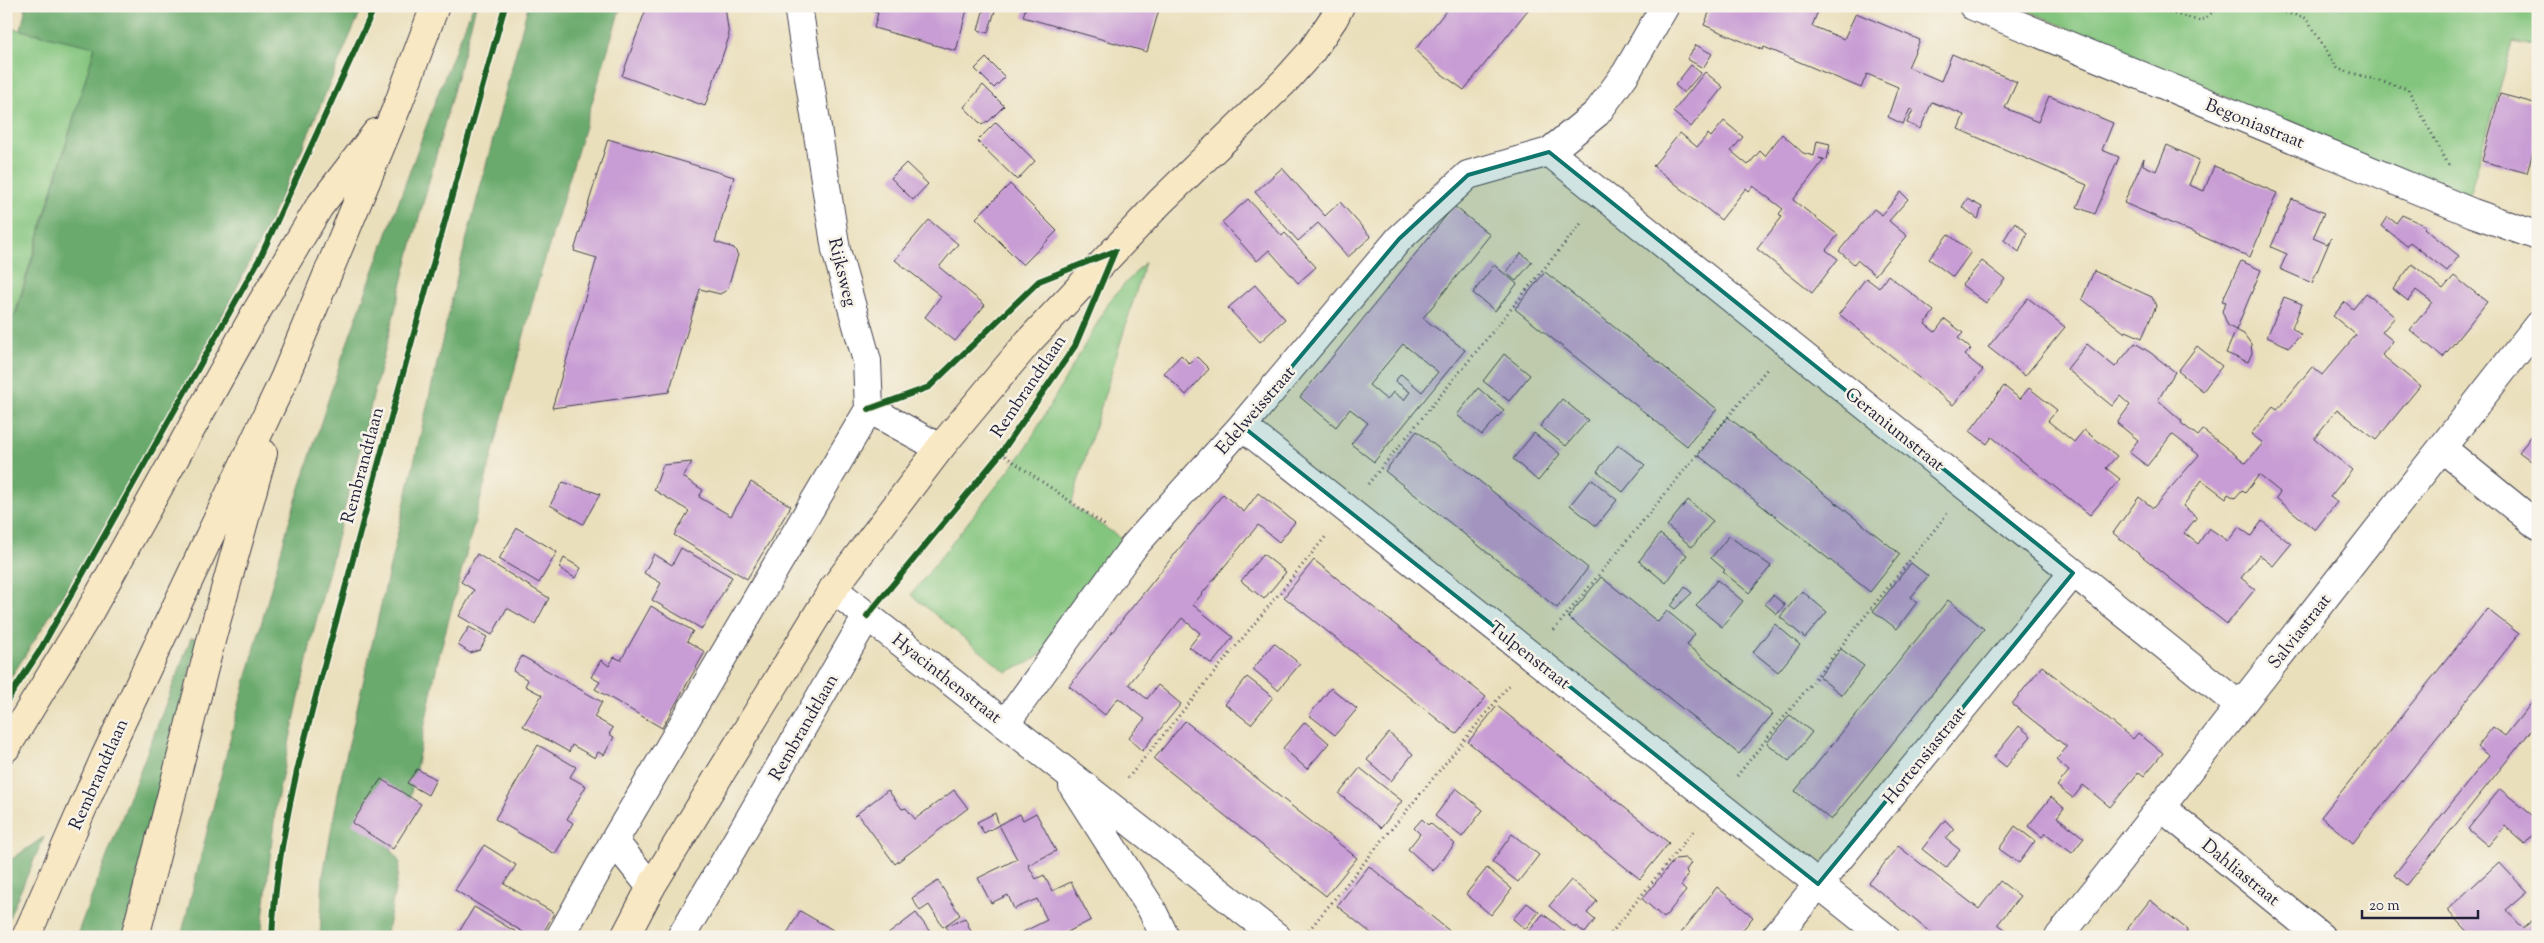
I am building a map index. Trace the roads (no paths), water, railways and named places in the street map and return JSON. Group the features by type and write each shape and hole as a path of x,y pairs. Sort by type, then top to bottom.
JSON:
{"main road":[{"name":"Rembrandtlaan","path":"26,937 105,757 284,379 399,102 435,6"},
{"name":"Rembrandtlaan","path":"624,937 651,887 833,590 940,448 1029,341 1160,202 1285,81 1311,52 1340,6"},
{"path":"6,748 89,614 252,320 319,207 399,102"},
{"path":"135,937 213,633 284,379"}],"street":[{"name":"Rijksweg","path":"798,6 836,250 867,362 869,408"},
{"path":"1549,152 1597,113 1626,73 1665,6"},
{"name":"Begoniastraat","path":"1973,6 2473,213 2538,236"},
{"name":"Edelweisstraat","path":"1006,724 1134,546 1242,426 1400,239 1468,175 1549,152"},
{"name":"Geraniumstraat","path":"1549,152 2240,706"},
{"name":"Salviastraat","path":"2059,937 2538,325"},
{"path":"560,937 614,841 869,408 940,448"},
{"name":"Tulpenstraat","path":"1242,426 1885,937"},
{"path":"2442,448 2538,526"},
{"name":"Hortensiastraat","path":"1775,937 2073,573"},
{"name":"Hyacinthenstraat","path":"833,590 1277,937"},
{"name":"Rembrandtlaan","path":"681,937 867,616"},
{"name":"Hyacinthenstraat","path":"1061,768 1151,908 1165,937"},
{"name":"Dahliastraat","path":"2161,807 2321,937"},
{"path":"614,841 651,887"}]}
